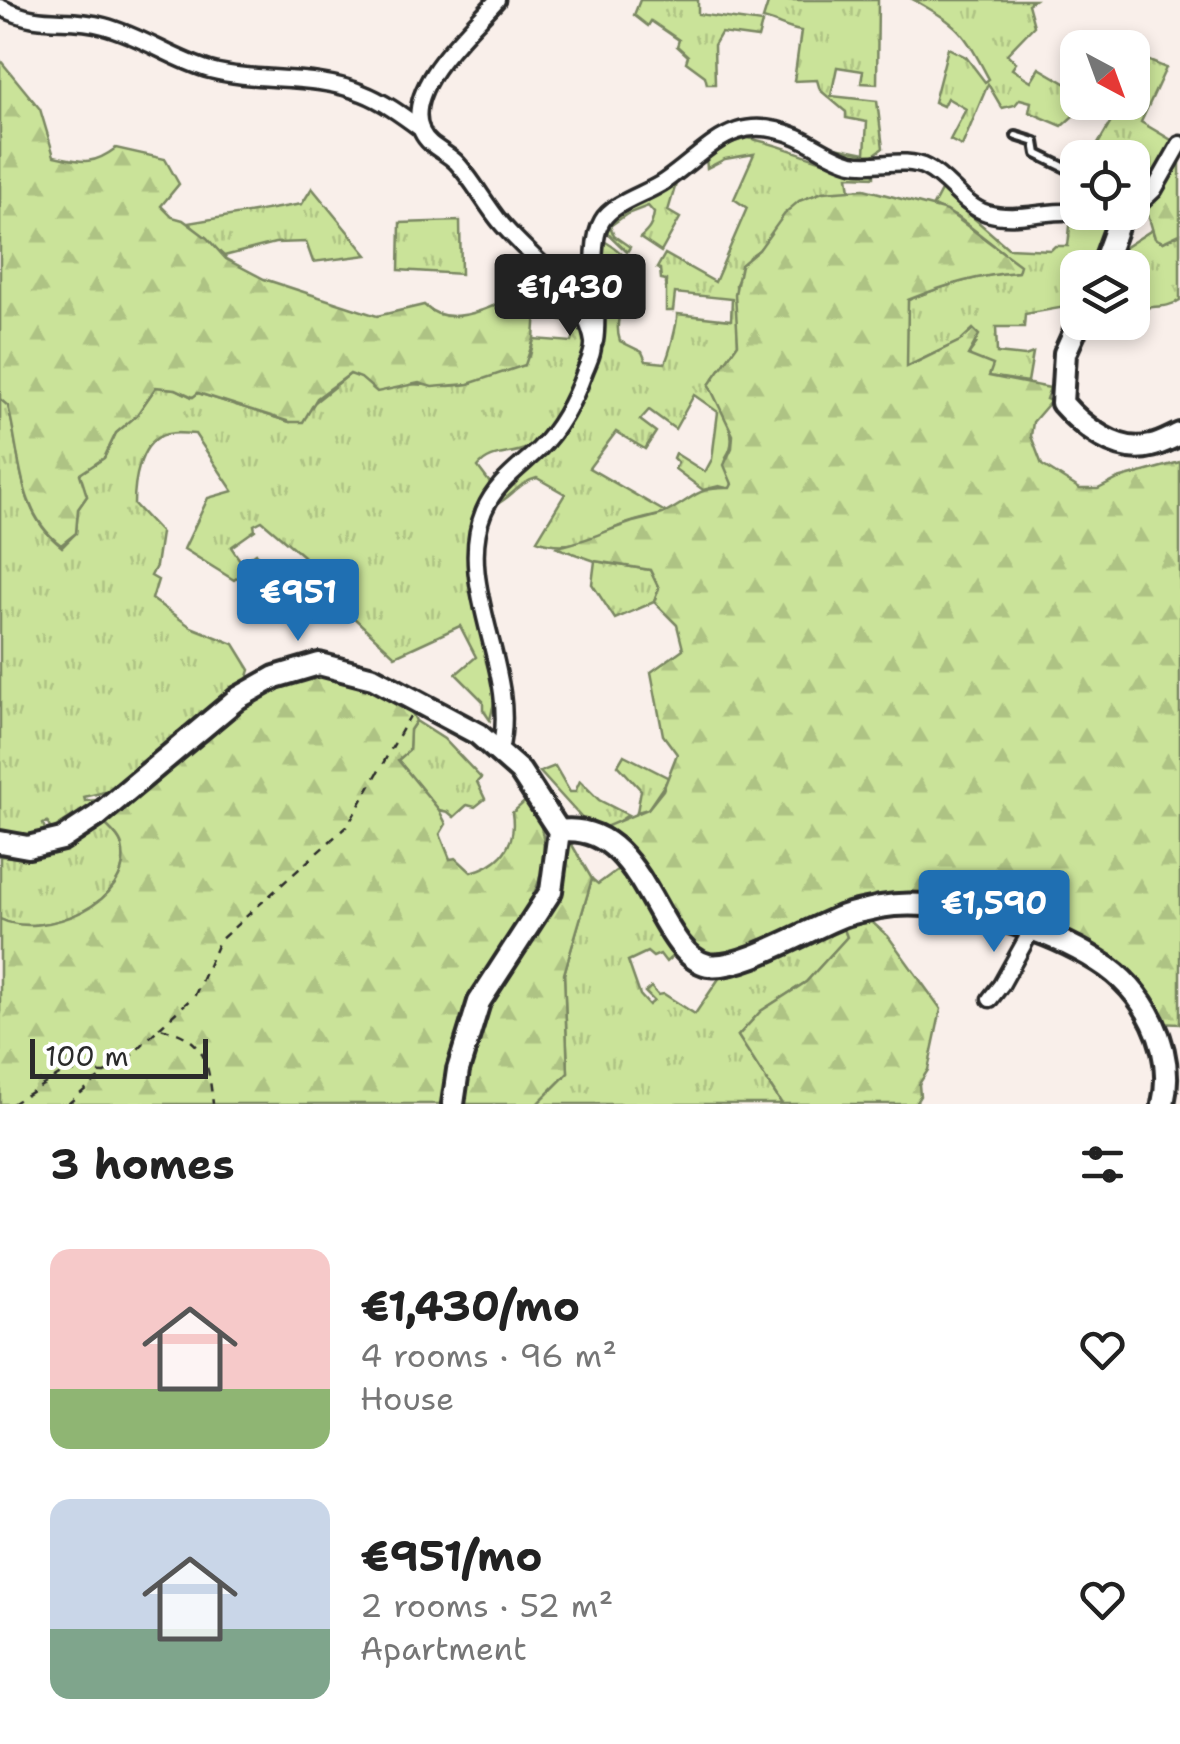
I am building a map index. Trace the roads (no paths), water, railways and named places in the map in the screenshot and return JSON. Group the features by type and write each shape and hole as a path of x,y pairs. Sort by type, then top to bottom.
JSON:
{"street":[{"path":"420,129 422,89 497,0"},
{"path":"0,7 28,20 102,25 206,69 360,92 420,129 429,143 456,162 501,223 578,305 590,327 594,347"},
{"path":"500,750 505,715 478,581 478,528 484,508 497,488 540,447 568,412 594,347 598,322 596,239 601,222 610,211 655,188 708,146 742,128 757,125 792,134 857,164 908,162 924,166 982,212 1000,216 1060,210"},
{"path":"1150,193 1180,144"},
{"path":"1071,340 1065,353 1062,403 1069,412 1109,442 1147,448 1180,434"},
{"path":"0,842 28,847 62,840 97,816 238,698 274,677 319,664 372,678 478,734 520,771 558,831 551,892 478,1002 452,1104"},
{"path":"558,831 588,831 616,850 645,883 670,931 687,952 706,965 731,964 845,916 913,904 960,910 1031,931 1098,961 1121,980 1144,1008 1160,1038 1167,1069 1162,1104"},
{"path":"990,1000 1031,931"}],"lane":[{"path":"1016,136 1035,142 1037,154 1060,165"}]}
